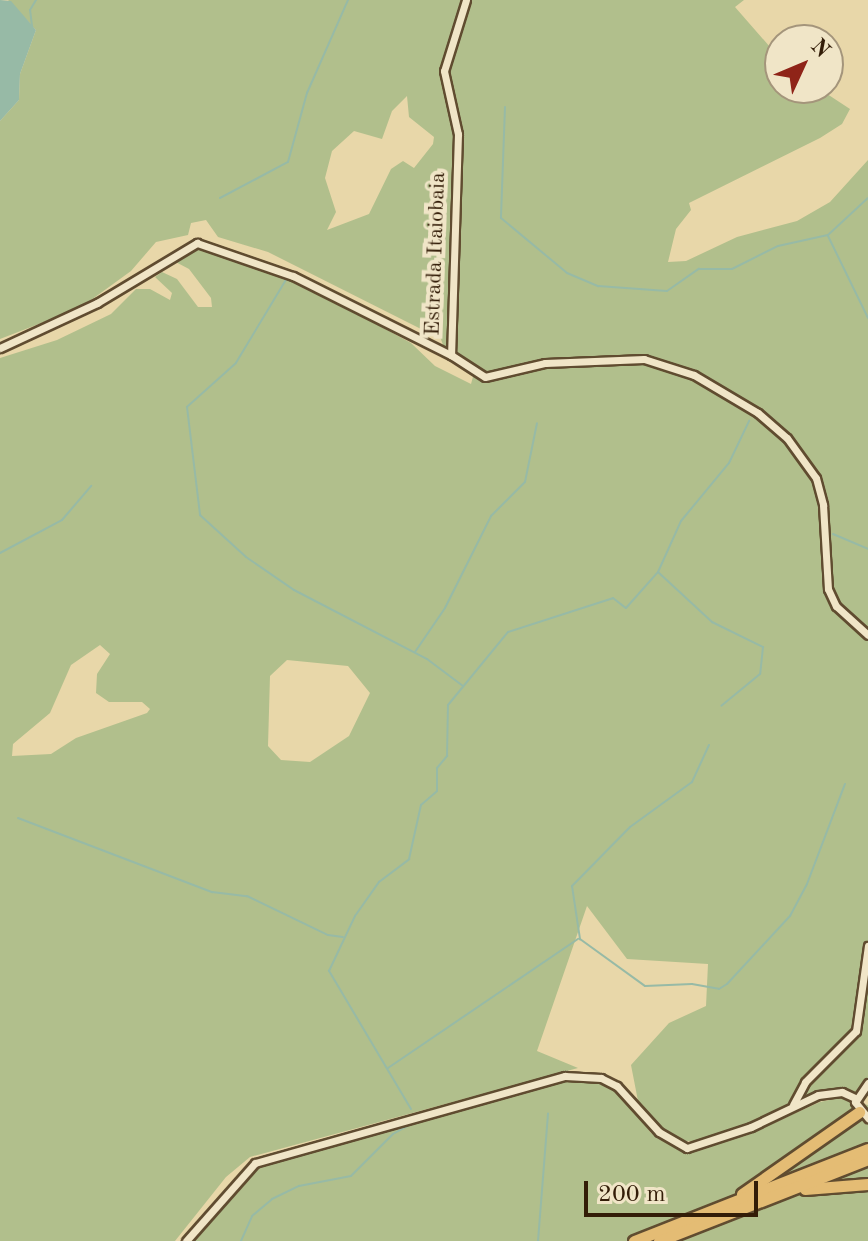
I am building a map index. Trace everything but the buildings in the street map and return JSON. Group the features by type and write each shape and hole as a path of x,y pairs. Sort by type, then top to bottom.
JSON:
{"highway":[{"path":"738,1205 864,1115"},
{"path":"659,1241 868,1149"},
{"path":"634,1241 868,1159"},
{"path":"738,1205 806,1188 868,1184"}],"street":[{"name":"Estrada Itaiobaia","path":"466,0 444,71 458,134 451,355 485,377 545,363 644,359 694,375 758,413 787,438 816,478 823,505 828,589 842,613 868,635"},
{"path":"0,348 75,315 197,243 293,276 451,355"},
{"path":"793,1105 805,1082 856,1031 868,946"},
{"path":"186,1241 255,1163 565,1076 601,1078 617,1086 659,1132 687,1148 763,1123 793,1105 829,1093 855,1098"},
{"path":"855,1098 868,1083"},
{"path":"855,1098 864,1115"}],"shaded area":[{"path":"0,0 11,1 36,30 20,74 19,100 0,121"},
{"path":"8,0 744,0 735,7 764,40 764,104 842,104 850,109 842,124 820,138 689,203 691,210 676,229 668,262 686,261 737,237 797,221 830,202 868,160 868,1096 838,1089 699,1141 680,1141 657,1127 638,1101 631,1065 669,1023 706,1006 708,964 627,959 587,906 537,1051 578,1068 250,1157 226,1177 175,1241 0,1241 0,358 57,340 111,314 136,289 150,289 170,300 172,293 155,277 162,272 177,279 198,307 212,307 211,298 189,269 170,259 177,249 195,244 245,259 332,300 411,343 435,366 471,384 474,373 447,356 438,331 423,330 268,252 218,237 206,220 191,223 188,235 156,242 131,271 80,308 0,339 0,121 19,100 20,74 36,30","holes":["407,96 409,117 434,137 433,144 414,168 403,161 391,169 369,214 327,230 336,212 325,178 332,151 354,131 382,139 392,111","100,645 110,654 97,674 96,693 109,702 142,702 150,709 147,713 76,738 51,754 12,756 13,744 50,713 71,665","287,660 348,666 370,693 349,736 310,762 281,760 268,746 270,676"]},
{"path":"576,1077 616,1089 651,1133 679,1150 745,1136 820,1102 839,1098 868,1105 868,1241 186,1241 233,1182 254,1165"}],"waterway":[{"path":"33,34 30,10 36,0"},
{"path":"220,198 288,162 307,93 348,0"},
{"path":"505,107 501,218 567,273 598,286 667,291 699,269 732,269 778,246 828,235 868,198"},
{"path":"828,236 868,318"},
{"path":"287,278 236,363 187,407 200,515 246,557 294,590 427,659 463,686"},
{"path":"411,1109 329,971 355,916 379,882 409,859 421,805 437,791 437,768 447,756 448,705 508,632 613,598 626,608 658,572 681,521 729,463 749,421"},
{"path":"415,652 445,608 491,516 525,482 537,423"},
{"path":"0,553 62,520 91,486"},
{"path":"833,534 868,549"},
{"path":"658,572 712,622 763,647 760,674 721,706"},
{"path":"709,745 692,782 630,827 572,886 580,939 645,986 692,984 719,989 727,984 790,916 807,884 845,784"},
{"path":"18,818 212,892 247,896 328,935 343,937"},
{"path":"388,1068 578,939"},
{"path":"538,1241 548,1113"},
{"path":"241,1241 252,1216 272,1199 299,1186 351,1176 393,1134 415,1122"}]}
